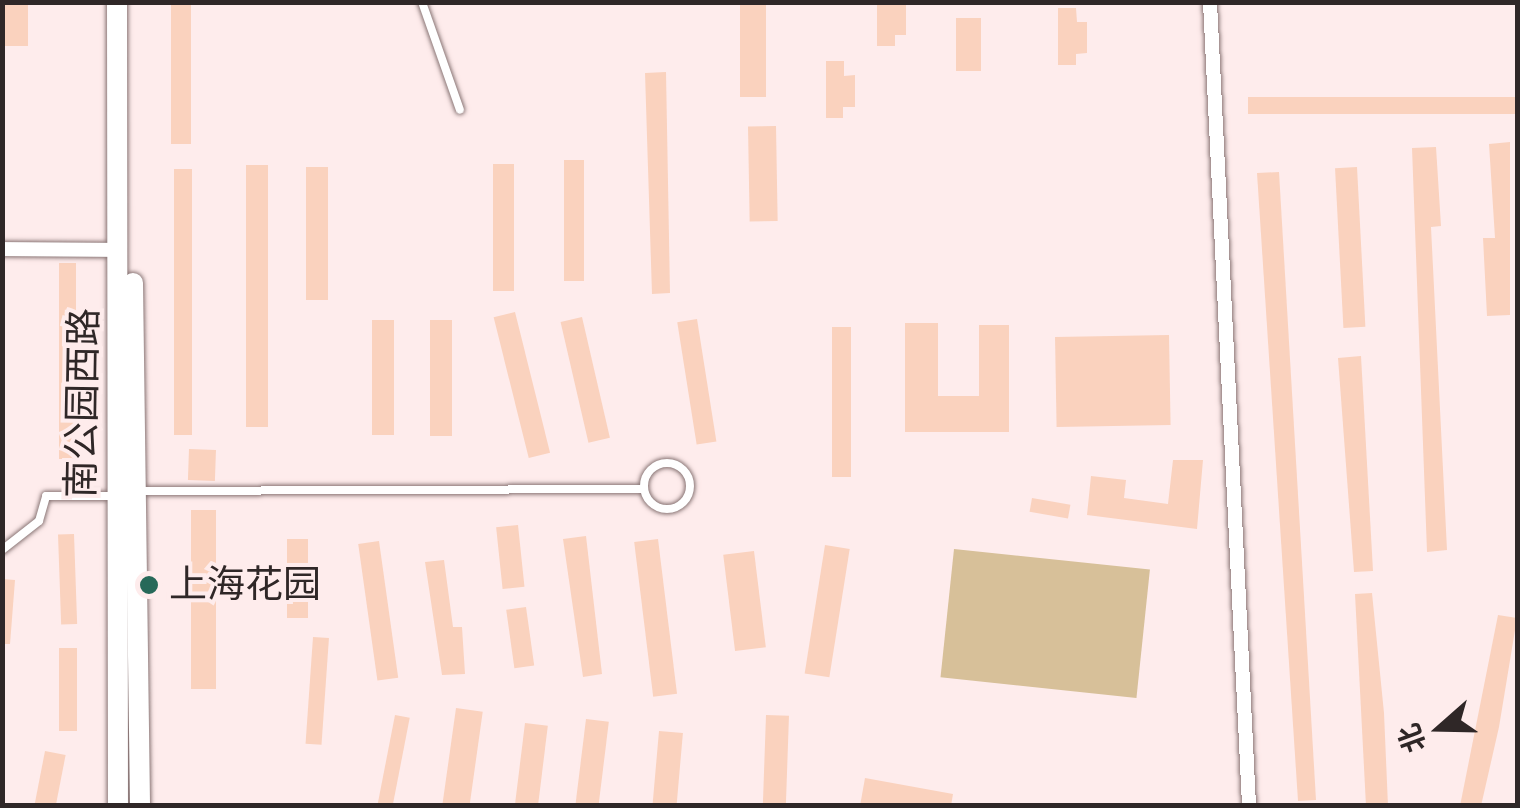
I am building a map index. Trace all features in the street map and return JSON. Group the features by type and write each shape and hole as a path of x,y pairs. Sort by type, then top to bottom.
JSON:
{"main road":[{"name":"南公园西路","path":"117,2 126,494 140,806"},
{"name":"南公园西路","path":"118,806 126,494 130,2"}],"street":[{"path":"1210,2 1248,806"},
{"path":"2,248 120,250"}],"lane":[{"path":"422,2 460,110"},
{"path":"664,462 683,467 692,484 686,502 670,511 652,505 643,488 648,470 664,462"},
{"path":"2,550 38,521 46,496 643,488"}],"shaded area":[{"path":"954,549 1150,570 1136,698 941,677"}],"building":[{"path":"3,2 28,2 28,46 3,46"},
{"path":"171,2 191,2 191,144 171,144"},
{"path":"740,2 766,2 766,97 740,97"},
{"path":"877,2 906,4 906,35 895,35 895,46 877,46"},
{"path":"1058,8 1076,8 1077,22 1087,22 1087,53 1076,54 1076,65 1058,65"},
{"path":"956,18 981,18 981,71 956,71"},
{"path":"826,61 844,61 844,76 855,75 855,107 843,107 843,118 826,118"},
{"path":"666,72 670,293 652,294 645,73"},
{"path":"1248,97 1518,97 1518,114 1248,114"},
{"path":"748,126 776,126 778,221 750,221"},
{"path":"1510,142 1510,315 1487,316 1483,238 1495,238 1489,144"},
{"path":"1436,147 1441,226 1431,227 1447,550 1427,552 1412,148"},
{"path":"564,160 584,160 584,281 564,281"},
{"path":"493,164 514,164 514,291 493,291"},
{"path":"246,165 268,165 268,427 246,427"},
{"path":"306,167 328,167 328,300 306,300"},
{"path":"1357,167 1365,327 1343,328 1335,168"},
{"path":"174,169 192,169 192,435 174,435"},
{"path":"1279,172 1316,800 1298,801 1257,173"},
{"path":"59,263 76,263 76,459 59,459"},
{"path":"515,312 550,453 529,458 494,317"},
{"path":"582,317 610,438 588,443 561,322"},
{"path":"697,319 716,441 697,445 677,322"},
{"path":"372,320 394,320 394,435 372,435"},
{"path":"430,320 452,320 452,436 430,436"},
{"path":"905,323 938,323 938,396 979,396 979,325 1009,325 1009,432 905,432"},
{"path":"832,327 851,327 851,477 832,477"},
{"path":"1169,335 1171,425 1057,427 1055,337"},
{"path":"1361,356 1373,571 1354,572 1338,358"},
{"path":"189,449 216,450 215,481 188,480"},
{"path":"1173,460 1203,460 1197,529 1087,515 1091,476 1126,480 1124,498 1168,504"},
{"path":"1032,498 1070,505 1068,519 1030,512"},
{"path":"191,510 216,510 216,689 191,689"},
{"path":"518,525 524,587 503,589 496,527"},
{"path":"74,534 77,624 61,625 58,535"},
{"path":"586,536 602,674 583,677 563,539"},
{"path":"287,539 308,539 308,618 287,618"},
{"path":"658,539 677,694 653,697 634,542"},
{"path":"379,541 398,678 377,681 358,544"},
{"path":"825,545 850,549 829,677 805,673"},
{"path":"754,551 766,647 735,651 723,555"},
{"path":"444,560 453,627 462,627 465,674 442,675 425,562"},
{"path":"2,579 15,580 10,644 2,644"},
{"path":"1372,593 1388,806 1366,806 1355,594"},
{"path":"526,607 534,665 514,668 506,610"},
{"path":"1498,615 1517,618 1499,727 1481,806 1460,806"},
{"path":"313,637 329,638 321,745 306,744"},
{"path":"59,648 77,648 77,731 59,731"},
{"path":"456,708 483,712 469,806 442,806"},
{"path":"395,715 410,718 393,806 377,805"},
{"path":"766,715 789,716 786,806 763,806"},
{"path":"586,719 609,722 598,806 575,806"},
{"path":"525,723 548,726 538,806 515,806"},
{"path":"659,731 683,733 677,806 652,806"},
{"path":"45,751 66,755 56,806 34,806"},
{"path":"865,778 953,794 951,806 860,806"}],"place":[{"name":"上海花园","path":"149,585"}]}
